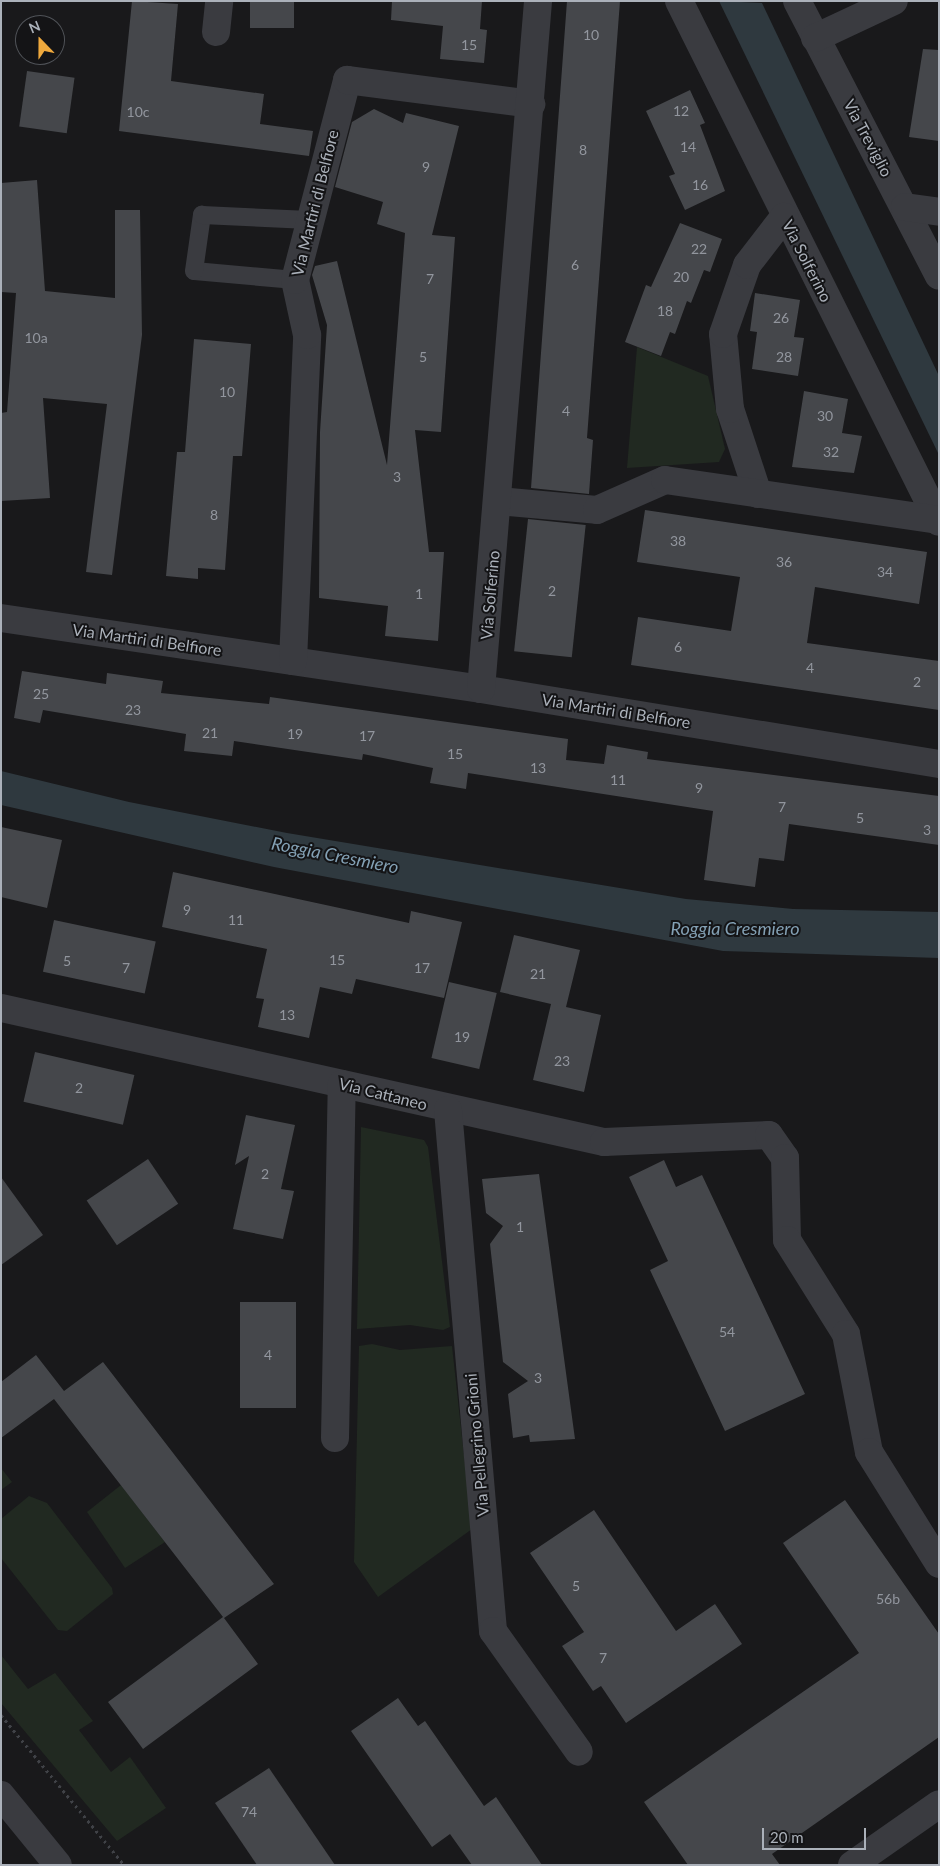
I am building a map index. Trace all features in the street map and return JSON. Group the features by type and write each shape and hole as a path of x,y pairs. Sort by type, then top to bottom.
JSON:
{"street":[{"path":"216,32 219,1"},
{"name":"Via Solferino","path":"481,689 499,501 538,1"},
{"name":"Via Solferino","path":"679,1 784,216 938,521"},
{"name":"Via Treviglio","path":"797,1 939,276"},
{"path":"815,38 894,1"},
{"name":"Via Martiri di Belfiore","path":"293,661 307,335 295,280 309,220 347,80 531,104"},
{"path":"905,207 939,212"},
{"path":"758,494 730,410 723,334 747,266 784,216"},
{"name":"Via Solferino","path":"499,501 597,510 665,480 938,521"},
{"name":"Via Martiri di Belfiore","path":"1,618 481,689 939,764"},
{"name":"Via Cattaneo","path":"1,1008 342,1084 448,1110 604,1142 769,1135 785,1158 787,1240 846,1334 870,1452 939,1564"},
{"path":"335,1438 342,1084"},
{"name":"Via Pellegrino Grioni","path":"448,1110 493,1632 579,1752"},
{"path":"1,1795 58,1865"},
{"path":"852,1865 939,1804"}],"lane":[{"path":"295,280 194,271 202,215 309,220"}],"path":[{"path":"1,1715 124,1865"}],"shaded area":[{"path":"637,347 708,376 725,449 719,462 627,468"},
{"path":"361,1127 424,1140 428,1147 450,1327 443,1330 410,1325 357,1329"},
{"path":"372,1344 400,1350 452,1346 472,1529 378,1597 354,1562 359,1346"},
{"path":"1,1468 12,1482 1,1490"},
{"path":"121,1485 165,1542 125,1568 87,1512"},
{"path":"29,1496 47,1503 112,1588 113,1594 67,1631 58,1630 1,1558 1,1519"},
{"path":"1,1655 28,1689 55,1673 93,1721 79,1730 111,1772 130,1757 166,1808 117,1841 1,1703"}],"water":[{"path":"719,1 762,3 939,376 939,455"},
{"name":"Roggia Cresmiero","path":"1,771 129,802 287,833 686,899 793,909 939,912 939,958 723,951 274,867 1,805"}],"building":[{"path":"132,1 178,4 171,81 264,94 260,124 313,131 309,156 119,131"},
{"path":"250,1 294,1 294,28 250,28"},
{"path":"392,1 482,1 480,29 487,30 484,63 440,59 443,26 391,20"},
{"path":"567,1 620,1 587,438 593,440 589,494 531,488"},
{"path":"923,49 939,50 939,141 909,137"},
{"path":"27,71 75,78 67,133 19,126"},
{"path":"690,90 705,123 700,125 725,191 685,210 669,176 675,174 646,111"},
{"path":"374,109 403,123 406,113 459,126 432,235 455,237 441,432 415,430 429,552 444,552 438,641 385,636 388,606 319,598 320,432 327,325 312,275 315,266 337,261 387,465 405,233 377,224 383,202 335,187 352,122"},
{"path":"37,180 45,291 115,298 115,210 140,210 142,335 112,575 86,572 107,404 43,398 50,498 1,501 1,413 7,412 16,293 1,292 1,183"},
{"path":"680,223 722,239 710,272 704,270 691,303 687,301 675,334 670,332 661,356 625,342 646,285 651,287"},
{"path":"755,293 800,300 794,337 804,338 798,376 752,369 757,332 750,331"},
{"path":"194,339 251,344 242,456 233,456 225,570 198,568 198,579 166,576 177,452 185,452"},
{"path":"804,391 848,399 842,433 862,436 854,473 792,467"},
{"path":"645,510 927,552 919,604 815,587 807,643 939,661 939,710 631,665 638,617 731,631 740,577 637,562"},
{"path":"528,519 586,525 572,657 514,651"},
{"path":"22,671 106,684 107,673 163,681 161,693 269,704 270,697 568,739 566,760 604,764 607,745 648,752 647,759 939,796 939,845 789,824 784,861 759,858 755,887 704,880 713,811 468,773 466,789 430,783 433,768 363,754 362,760 234,741 232,756 184,751 186,734 43,710 40,723 14,718"},
{"path":"1,827 62,840 47,908 1,897"},
{"path":"173,872 409,923 411,911 462,922 444,998 356,979 352,994 320,987 309,1038 258,1027 264,999 256,998 267,949 162,927"},
{"path":"54,920 156,942 145,993 43,972"},
{"path":"514,935 580,950 566,1007 601,1015 584,1092 533,1080 551,1004 500,992"},
{"path":"449,982 497,993 479,1069 431,1058"},
{"path":"35,1052 134,1075 123,1125 24,1102"},
{"path":"246,1115 295,1125 281,1189 294,1191 283,1239 233,1229 249,1156 235,1165"},
{"path":"148,1159 178,1204 117,1245 87,1200"},
{"path":"664,1160 676,1187 702,1175 805,1394 725,1431 650,1270 668,1261 629,1177"},
{"path":"539,1174 575,1439 530,1442 529,1435 513,1438 508,1394 528,1381 503,1362 490,1244 503,1226 486,1213 482,1179"},
{"path":"1,1177 43,1235 1,1265"},
{"path":"240,1302 296,1302 296,1408 240,1408"},
{"path":"36,1355 64,1391 103,1362 274,1584 224,1618 258,1664 143,1749 108,1702 223,1617 54,1399 1,1438 1,1382"},
{"path":"845,1500 939,1634 939,1737 772,1854 780,1865 688,1865 644,1802 859,1653 783,1543"},
{"path":"594,1510 676,1631 715,1604 742,1644 626,1723 601,1686 593,1691 562,1646 584,1632 530,1553"},
{"path":"398,1698 418,1726 425,1721 484,1806 496,1797 542,1865 472,1865 450,1834 432,1847 351,1731"},
{"path":"269,1768 335,1865 257,1865 215,1803"}]}
